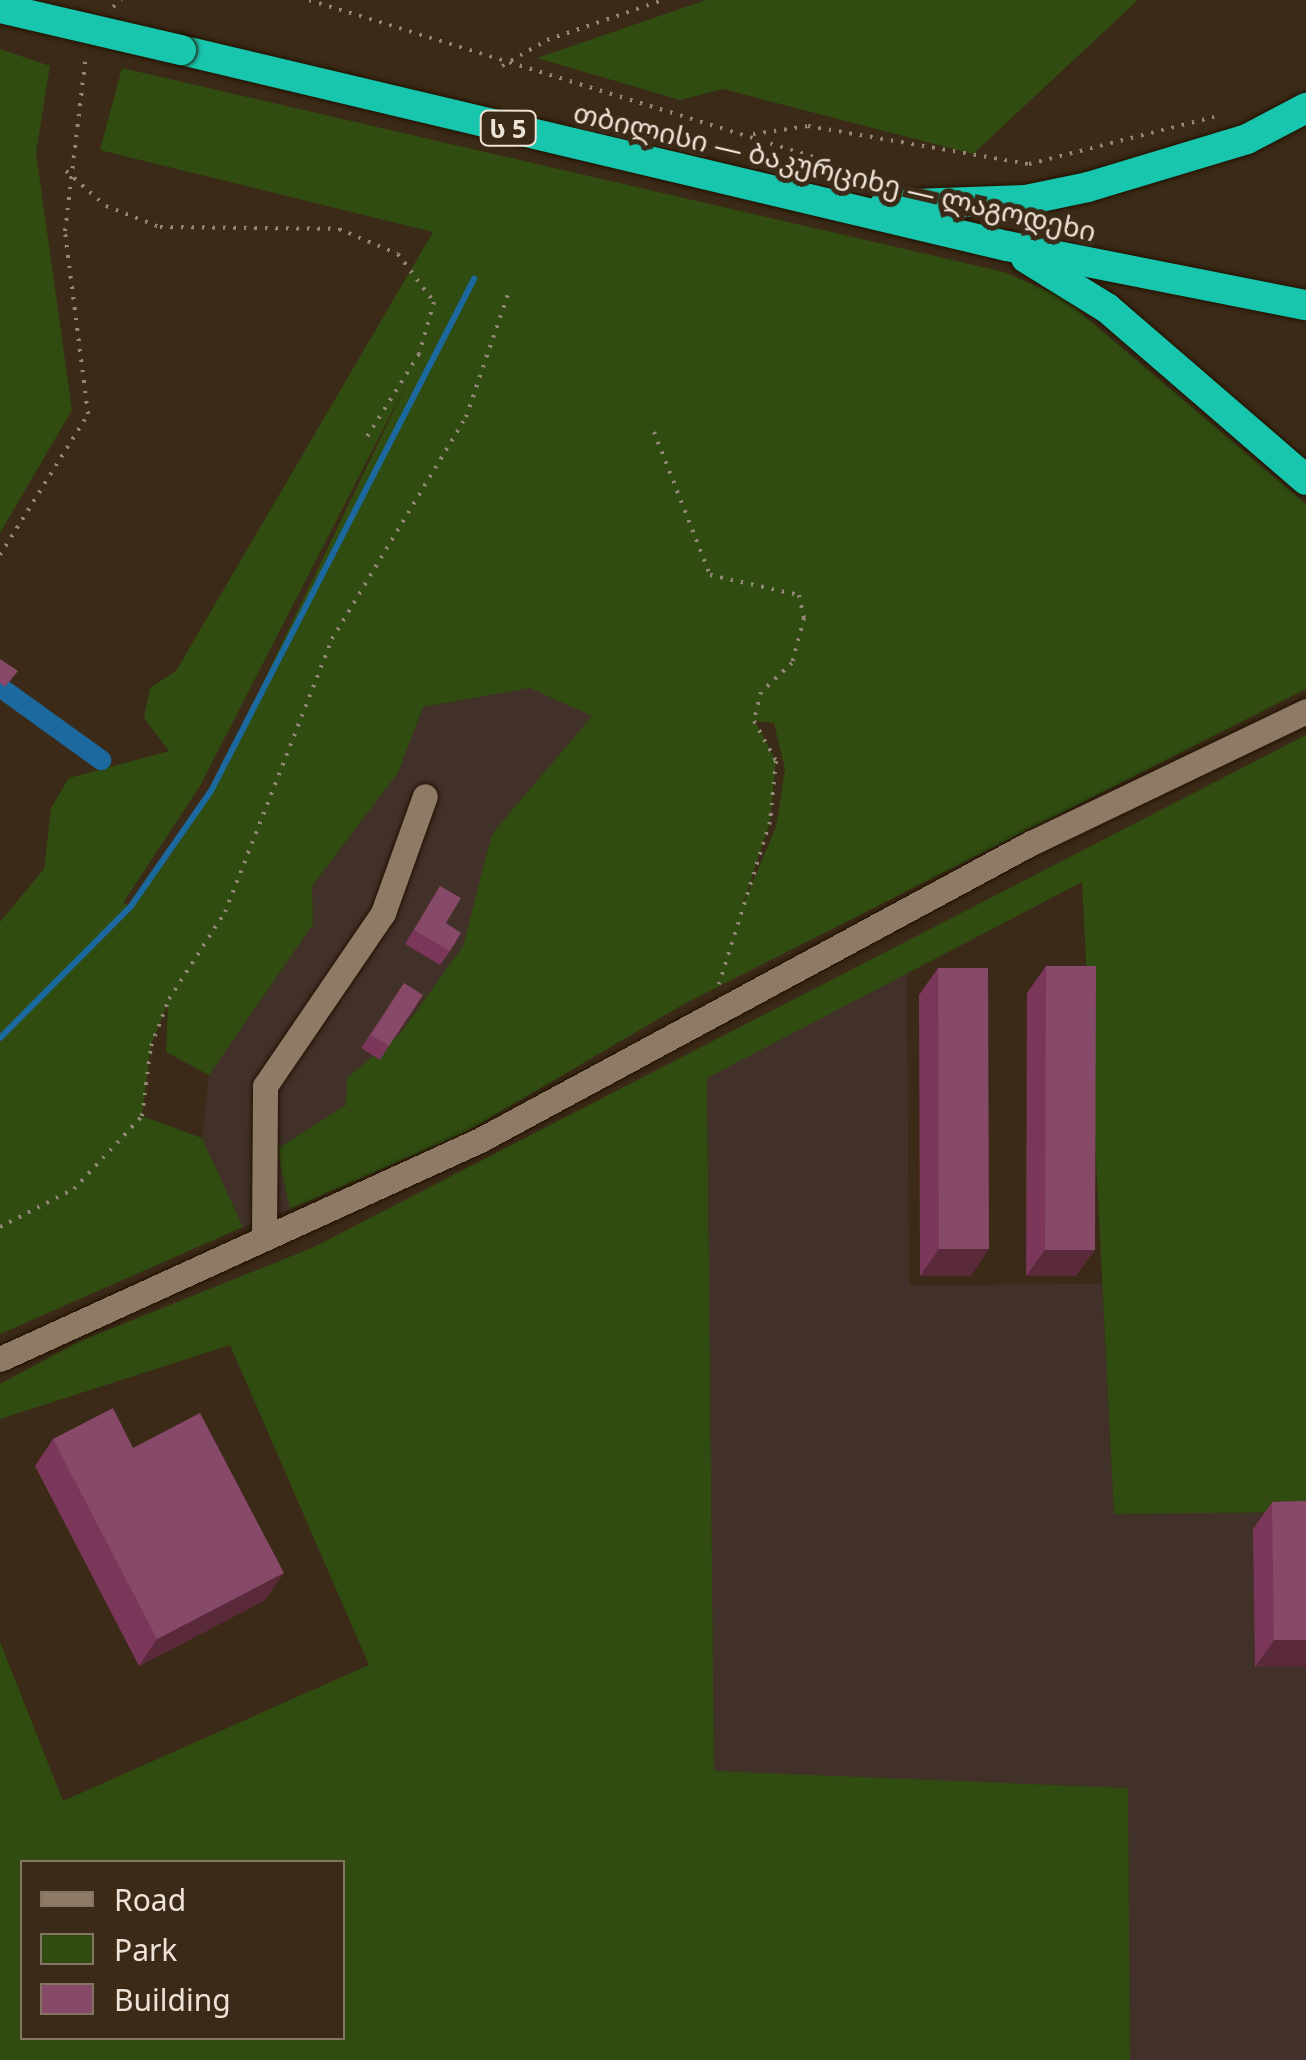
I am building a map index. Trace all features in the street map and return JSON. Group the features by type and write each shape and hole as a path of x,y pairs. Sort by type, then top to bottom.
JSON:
{"highway":[{"name":"თბილისი — ბაკურციხე — ლაგოდეხი","path":"0,8 1006,246 1306,305"},
{"path":"835,204 1026,200 1171,164 1306,108"},
{"path":"1006,246 1107,308 1306,480"}],"street":[{"path":"0,1359 480,1140 711,1013 1306,711"},
{"path":"264,1237 265,1086 383,913 426,796"}],"path":[{"path":"104,15 121,0"},
{"path":"309,0 502,66 753,134 895,182"},
{"path":"502,66 547,40 663,0"},
{"path":"0,555 88,414 66,171 92,40"},
{"path":"753,134 808,126 1029,164 1214,117"},
{"path":"66,171 106,206 160,226 339,229 398,254 434,302 419,354 365,440"},
{"path":"0,1227 74,1189 142,1116 150,1046 169,1000 225,912 332,639 466,417 508,294"},
{"path":"654,432 710,575 800,595 804,618 792,663 761,692 754,721 776,761 770,822 711,1013"}],"shaded area":[{"path":"530,688 593,716 492,834 463,946 400,1034 347,1078 346,1105 277,1149 290,1209 243,1227 202,1138 209,1075 313,924 312,886 398,773 423,707"},
{"path":"907,973 909,1285 1102,1284 1114,1514 1306,1512 1306,2060 1130,2060 1128,1788 714,1772 707,1077"}],"green space":[{"path":"706,0 1138,0 973,154 723,89 680,100 537,58"},
{"path":"0,49 50,66 36,153 72,410 0,533"},
{"path":"122,68 1004,272 1062,297 1306,504 1306,689 682,1005 464,1133 290,1209 277,1149 346,1105 347,1078 400,1034 463,946 492,834 592,716 530,688 423,707 398,773 312,886 313,924 209,1075 166,1052 168,1003 151,1045 142,1116 202,1138 243,1227 0,1334 0,922 44,869 51,808 69,778 169,751 144,718 150,688 176,671 433,232 100,150","holes":["410,377 211,791 131,905 123,903 200,786","755,721 774,723 785,769 776,827 742,907 770,822 776,761"]},
{"path":"1306,735 1306,1512 1114,1514 1082,882 707,1078 714,1771 1128,1788 1130,2060 0,2060 0,1642 63,1801 369,1665 230,1345 0,1419 0,1384 78,1342 314,1247"}],"building":[{"path":"0,659 18,671 5,687 0,683"},
{"path":"440,886 461,898 446,923 461,933 450,951 414,930"},
{"path":"1046,966 1096,966 1095,1250 1045,1250"},
{"path":"938,968 988,968 989,1249 939,1249"},
{"path":"404,983 423,995 389,1046 371,1035"},
{"path":"113,1408 133,1448 200,1413 284,1573 157,1639 53,1439"},
{"path":"1306,1501 1306,1640 1274,1640 1272,1502"}],"waterway":[{"path":"0,1038 131,906 211,791 474,279"},
{"path":"4,690 101,760"}]}
